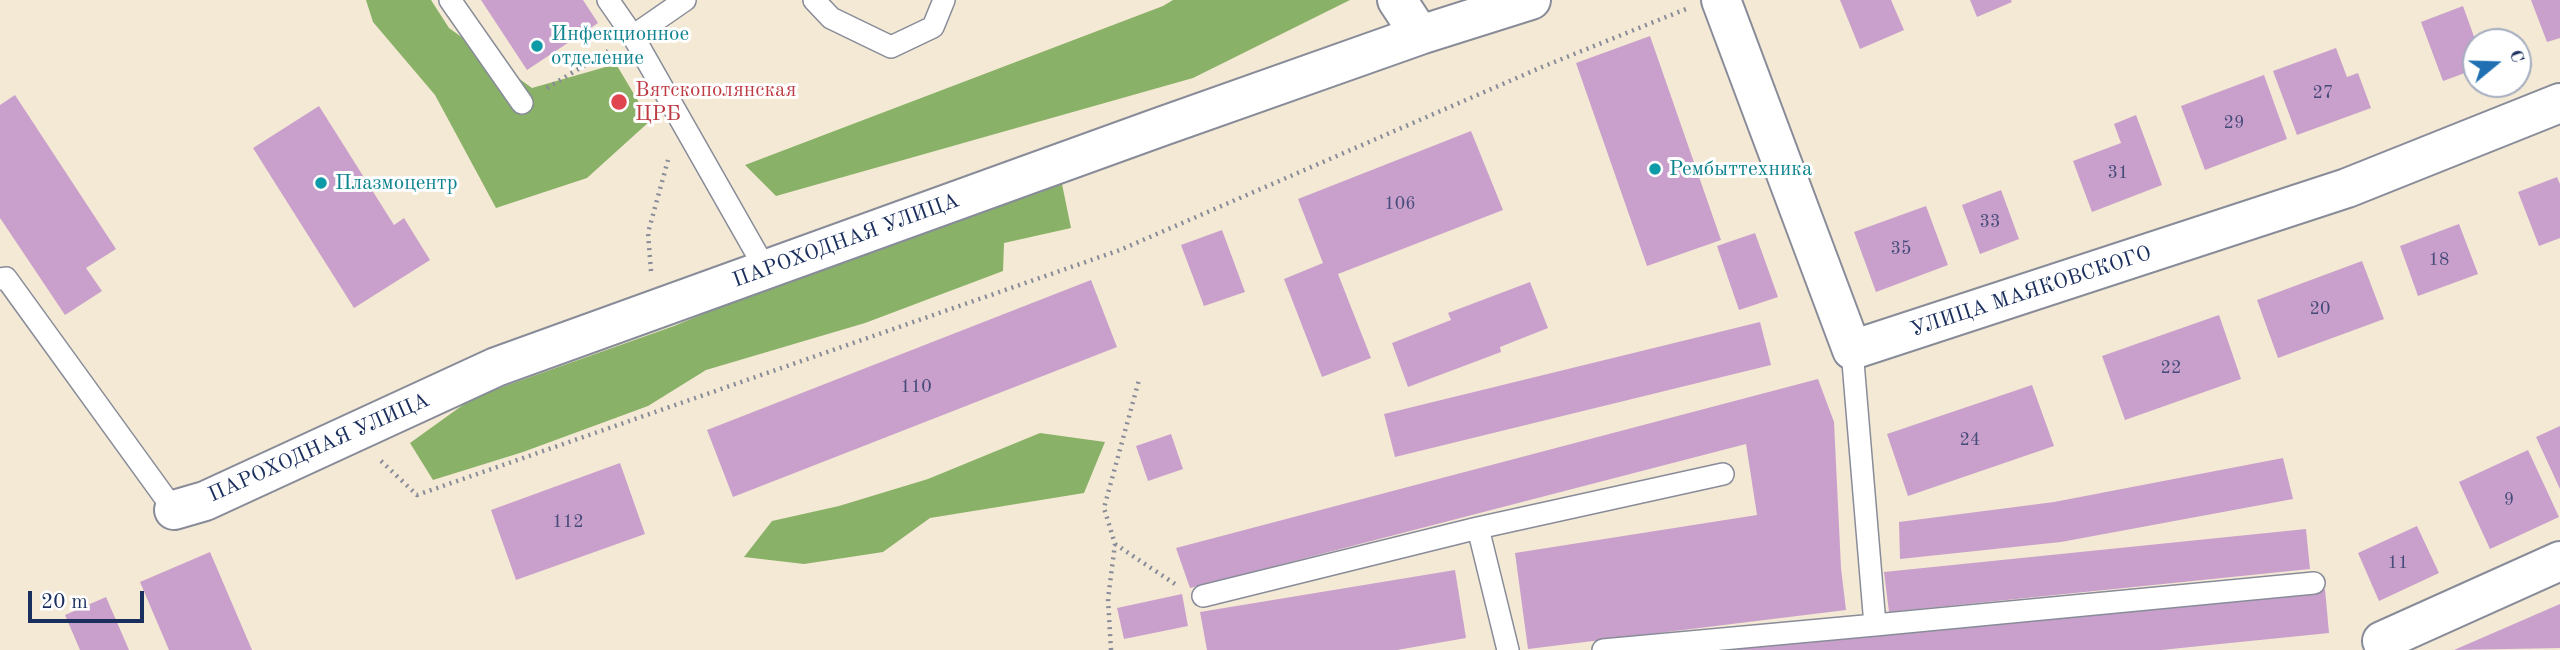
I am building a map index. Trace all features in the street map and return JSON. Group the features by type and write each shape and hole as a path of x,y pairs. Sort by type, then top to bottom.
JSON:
{"street":[{"path":"1397,0 1420,35"},
{"name":"ПАРОХОДНАЯ УЛИЦА","path":"174,510 205,501 496,367 1420,35 1531,0"},
{"path":"1709,3 1852,350"},
{"name":"УЛИЦА МАЯКОВСКОГО","path":"1852,350 2347,188 2560,103"},
{"path":"2382,641 2560,561"}],"lane":[{"path":"450,0 522,103"},
{"path":"608,0 633,36 766,270"},
{"path":"633,36 685,0"},
{"path":"814,0 831,18 891,47 933,27 944,0"},
{"path":"0,279 6,278 174,510"},
{"path":"1852,350 1875,625"},
{"path":"1203,596 1478,528 1723,474"},
{"path":"1478,528 1508,650"},
{"path":"1602,650 2314,583"}],"path":[{"path":"352,434 417,495 1119,250 1542,67 1709,3"},
{"path":"522,103 633,36"},
{"path":"653,311 648,233 679,118"},
{"path":"1111,650 1108,599 1115,544 1104,508 1139,380"},
{"path":"1115,544 1189,594 1203,596"}],"green space":[{"path":"366,0 431,0 449,28 532,88 616,64 650,121 587,178 496,208 435,95 373,22"},
{"path":"1173,0 1350,0 1193,78 776,196 745,165 1163,6"},
{"path":"1028,171 1062,184 1071,228 1004,243 1003,271 865,323 706,370 648,406 523,452 433,480 410,443 474,397 674,326 943,214"},
{"path":"1040,433 1105,442 1084,493 930,518 883,552 804,564 744,557 772,521 839,506 928,479"}],"building":[{"name":"Инфекционное отделение","path":"481,0 583,0 598,23 527,70"},
{"path":"1840,0 1891,0 1904,30 1860,49"},
{"path":"1970,0 2011,0 2012,2 1977,17"},
{"path":"2531,0 2560,0 2560,38 2547,42"},
{"path":"2463,6 2471,28 2462,28 2462,74 2443,81 2421,22"},
{"name":"Рембыттехника","path":"1650,36 1721,240 1647,266 1576,63"},
{"path":"2336,48 2347,77 2358,73 2371,108 2297,135 2273,71"},
{"path":"2264,75 2287,139 2205,170 2181,106"},
{"path":"15,95 116,249 86,268 102,291 65,315 0,218 0,105"},
{"name":"Плазмоцентр","path":"319,106 394,225 404,218 430,260 354,308 253,148"},
{"path":"2136,115 2162,185 2092,212 2073,161 2121,143 2114,124"},
{"path":"1471,131 1503,210 1338,274 1371,358 1322,377 1284,279 1323,263 1298,199"},
{"path":"2557,177 2560,184 2560,238 2539,246 2518,192"},
{"path":"2001,190 2019,239 1980,254 1962,205"},
{"path":"1926,206 1948,265 1876,292 1854,232"},
{"path":"2459,224 2478,274 2418,296 2400,246"},
{"path":"1222,230 1245,292 1204,306 1181,245"},
{"path":"1755,233 1778,297 1739,310 1717,246"},
{"path":"2362,261 2384,319 2278,358 2257,300"},
{"path":"1091,280 1117,347 733,497 707,430"},
{"path":"1530,282 1548,328 1500,347 1501,352 1408,387 1392,343 1451,320 1448,313"},
{"path":"2219,315 2241,379 2125,420 2102,356"},
{"path":"1760,322 1771,365 1395,457 1384,414"},
{"path":"1818,379 1834,422 1841,568 1846,610 1528,649 1515,553 1757,515 1746,444 1190,588 1176,548"},
{"path":"2032,385 2054,446 1908,496 1887,434"},
{"path":"2560,426 2560,489 2536,437"},
{"path":"1171,434 1183,469 1148,481 1136,446"},
{"path":"2528,450 2559,517 2490,549 2459,482"},
{"path":"2283,458 2293,499 2061,542 1900,559 1899,522 2054,502"},
{"path":"620,463 645,534 516,580 491,510"},
{"path":"2417,526 2439,573 2379,601 2358,553"},
{"path":"2306,529 2310,569 1889,612 1884,572"},
{"path":"210,552 252,650 169,650 140,582"},
{"path":"1455,570 1466,638 1397,650 1207,650 1200,612"},
{"path":"2325,589 2329,633 2161,650 1737,650 1737,648"},
{"path":"1182,594 1188,626 1124,639 1117,608"},
{"path":"106,597 129,650 80,650 65,615"},
{"path":"2560,604 2560,648 2454,650"}],"place":[{"name":"Инфекционное отделение","path":"537,46"},
{"name":"Вятскополянская ЦРБ","path":"619,102"},
{"name":"Рембыттехника","path":"1655,169"},
{"name":"Плазмоцентр","path":"321,183"}]}
